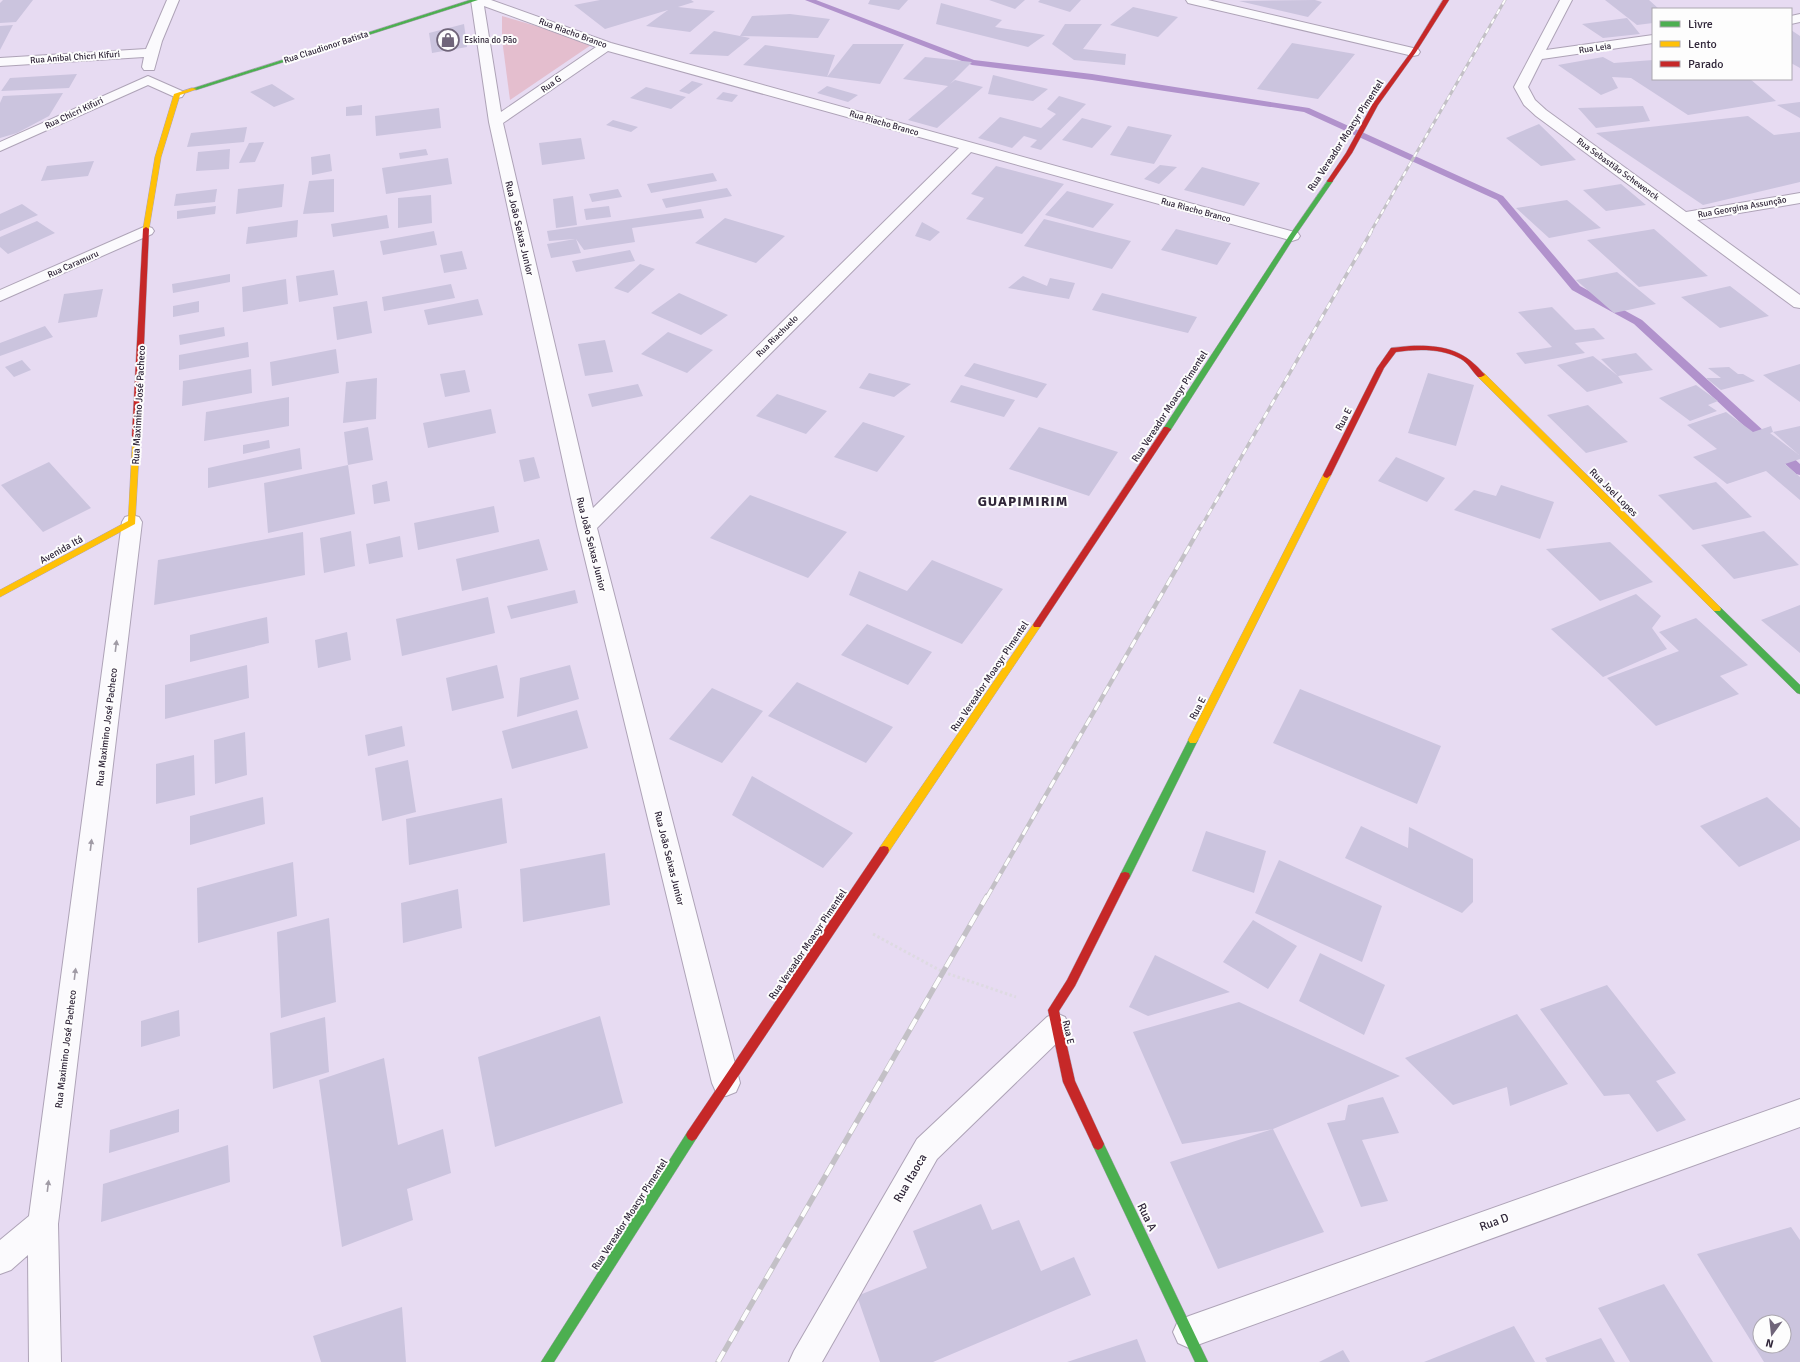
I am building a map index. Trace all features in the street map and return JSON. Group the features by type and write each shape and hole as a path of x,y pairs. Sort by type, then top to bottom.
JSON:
{"street":[{"path":"173,0 151,53 148,80 177,94"},
{"name":"Rua Riacho Branco","path":"477,0 606,46 1292,236"},
{"name":"Rua Claudionor Batista","path":"177,94 477,0"},
{"name":"Rua João Seixas Junior","path":"477,0 496,122 587,526 726,1083"},
{"path":"1192,0 1414,52"},
{"name":"Rua Vereador Moacyr Pimentel","path":"547,1362 726,1083 1110,517 1292,236 1349,153 1375,105 1414,52 1446,0"},
{"name":"Rua Sebastião Schewenck","path":"1566,0 1521,87 1529,102 1541,113 1685,217 1800,303"},
{"name":"Rua Leia","path":"1536,56 1652,39"},
{"name":"Rua G","path":"496,122 606,46"},
{"name":"Rua Anibal Chicri Kifuri","path":"0,62 151,53"},
{"name":"Rua Chicri Kifuri","path":"0,147 148,80"},
{"name":"Rua Maximino José Pacheco","path":"45,1362 43,1224 132,522 146,231 158,157 177,94"},
{"name":"Rua Riachuelo","path":"587,526 968,147"},
{"name":"Rua Georgina Assunção","path":"1685,217 1800,198"},
{"name":"Rua Caramuru","path":"0,296 146,231"},
{"name":"Rua Joel Lopes","path":"1394,350 1418,347 1444,351 1461,356 1800,691"},
{"name":"Rua E","path":"1069,1082 1054,1018 1377,375 1394,350"},
{"name":"Avenida Itá","path":"0,594 132,522"},
{"name":"Rua Itaoca","path":"805,1362 927,1149 1054,1018"},
{"name":"Rua A","path":"1069,1082 1202,1362"},
{"name":"Rua D","path":"1189,1332 1800,1113"},
{"path":"0,1259 43,1224"}],"path":[{"path":"840,916 943,972 1054,1018"}],"shaded area":[{"path":"502,16 594,43 510,100 502,39"}],"building":[{"path":"3,0 33,0 16,22 0,23 0,3"},
{"path":"600,0 691,0 694,2 678,7 715,11 690,32 646,26 668,10 605,29 574,5"},
{"path":"870,0 908,0 899,10 868,4"},
{"path":"989,0 1025,0 1015,9"},
{"path":"1040,0 1081,0 1070,12 1038,2"},
{"path":"1315,0 1322,2 1308,17 1239,1"},
{"path":"1605,0 1649,0 1658,8 1652,8 1652,23 1637,25"},
{"path":"941,3 1002,20 995,27 1045,35 1028,47 936,24"},
{"path":"1133,7 1178,17 1158,37 1110,25"},
{"path":"790,14 830,19 818,38 740,36 752,16"},
{"path":"1627,18 1640,34 1603,38 1582,24"},
{"name":"Eskina do Pão","path":"464,24 467,47 432,53 429,33"},
{"path":"1065,24 1102,24 1083,49 1126,54 1125,65 1074,60 1052,44"},
{"path":"13,25 0,50 0,26"},
{"path":"714,31 750,38 728,56 689,54"},
{"path":"1792,31 1800,36 1800,68 1792,64"},
{"path":"1292,43 1355,54 1318,99 1257,89"},
{"path":"853,44 904,44 880,84 827,77"},
{"path":"765,45 835,55 827,77 743,65"},
{"path":"925,57 972,62 950,84 955,80 983,87 937,128 908,120 948,86 903,79"},
{"path":"1603,57 1614,63 1652,60 1652,80 1751,80 1776,101 1688,115 1631,78 1612,77 1618,88 1601,95 1558,65"},
{"path":"77,74 69,88 1,91 10,78"},
{"path":"993,75 1048,89 1033,101 988,94"},
{"path":"692,81 703,84 689,94 679,91"},
{"path":"272,84 295,99 274,107 250,92"},
{"path":"827,86 858,95 848,102 817,93"},
{"path":"646,87 686,97 671,109 630,98"},
{"path":"723,92 738,95 732,102 716,99"},
{"path":"63,93 49,116 17,133 0,138 0,103 3,96"},
{"path":"1059,96 1086,104 1041,150 1030,147 1037,140 1024,136 1012,148 978,138 1000,117 1041,128 1056,114 1047,109"},
{"path":"1800,102 1800,118 1777,105"},
{"path":"362,105 362,115 346,116 346,107"},
{"path":"1643,106 1650,121 1596,128 1578,108"},
{"path":"439,108 441,128 376,136 375,116"},
{"path":"1748,116 1774,135 1800,132 1800,182 1703,205 1596,133"},
{"path":"1082,118 1112,126 1092,148 1062,140"},
{"path":"613,120 638,127 631,132 606,125"},
{"path":"1539,124 1576,160 1541,166 1506,138"},
{"path":"1128,126 1172,135 1154,164 1110,155"},
{"path":"247,127 244,142 187,147 191,133"},
{"path":"581,138 585,159 542,165 539,143"},
{"path":"264,142 255,162 239,163 249,143"},
{"path":"230,149 229,169 196,171 198,152"},
{"path":"426,149 428,155 400,159 399,153"},
{"path":"330,154 332,171 312,175 311,157"},
{"path":"448,158 452,184 386,194 382,168"},
{"path":"94,161 88,176 41,181 47,166"},
{"path":"1160,165 1177,167 1159,184 1144,179"},
{"path":"996,166 1064,184 1022,234 966,219 984,198 971,194"},
{"path":"1202,167 1260,183 1244,206 1184,190"},
{"path":"713,173 717,181 651,193 647,184"},
{"path":"334,179 334,212 303,214 309,181"},
{"path":"284,184 282,207 236,214 238,189"},
{"path":"1621,184 1646,205 1606,211 1583,190"},
{"path":"727,188 732,196 666,208 662,199"},
{"path":"217,189 215,202 174,206 176,194"},
{"path":"618,189 622,197 592,202 589,194"},
{"path":"1067,191 1114,204 1093,228 1045,215"},
{"path":"431,195 432,223 398,228 398,198"},
{"path":"573,196 577,225 556,228 553,199"},
{"path":"1567,200 1601,228 1549,238 1516,208"},
{"path":"22,204 38,215 0,231 0,214"},
{"path":"216,206 215,214 177,219 177,211"},
{"path":"609,206 611,217 586,220 584,209"},
{"path":"701,209 704,218 632,228 635,242 584,250 576,239 581,253 551,258 547,244 575,239 549,241 547,231"},
{"path":"387,215 389,228 333,237 331,224"},
{"path":"725,218 785,236 756,263 695,243"},
{"path":"1044,219 1131,241 1112,269 1024,246"},
{"path":"298,220 297,237 246,244 248,227"},
{"path":"37,221 55,233 8,254 0,247 0,237"},
{"path":"922,222 940,232 930,241 915,236"},
{"path":"1176,229 1231,243 1217,265 1161,250"},
{"path":"1654,229 1708,276 1639,287 1587,240"},
{"path":"434,231 437,245 383,255 380,241"},
{"path":"630,250 635,261 576,272 572,261"},
{"path":"462,251 467,269 444,273 440,255"},
{"path":"640,264 655,269 628,293 614,288"},
{"path":"334,270 338,295 299,302 296,276"},
{"path":"1617,272 1656,304 1614,313 1576,280"},
{"path":"230,274 230,282 173,293 172,284"},
{"path":"1023,276 1047,286 1050,278 1075,283 1069,299 1008,288"},
{"path":"286,279 288,304 243,312 242,287"},
{"path":"451,284 455,298 384,311 382,297"},
{"path":"1730,286 1769,316 1720,328 1681,297"},
{"path":"103,289 97,317 58,323 64,294"},
{"path":"679,293 728,315 701,335 651,313"},
{"path":"1102,293 1197,317 1188,333 1092,310"},
{"path":"478,299 483,315 428,325 424,310"},
{"path":"199,301 199,312 173,317 173,306"},
{"path":"367,301 372,333 337,340 333,307"},
{"path":"1552,307 1575,330 1594,328 1605,339 1575,343 1585,353 1525,364 1516,353 1552,347 1518,312"},
{"path":"45,326 53,337 0,356 0,343"},
{"path":"224,327 225,336 180,345 179,335"},
{"path":"668,332 713,350 687,373 641,354"},
{"path":"605,340 613,372 585,376 578,344"},
{"path":"248,342 249,357 179,370 179,355"},
{"path":"336,349 339,373 272,386 270,362"},
{"path":"1636,353 1653,370 1618,376 1601,359"},
{"path":"1593,356 1618,376 1623,383 1587,392 1557,365"},
{"path":"22,360 31,370 14,377 5,367"},
{"path":"974,363 1047,384 1037,398 964,376"},
{"path":"1800,364 1800,402 1763,375"},
{"path":"1729,367 1738,374 1743,374 1755,381 1721,390 1706,378 1721,378 1708,368"},
{"path":"251,369 252,393 182,406 183,381"},
{"path":"465,370 470,392 445,397 440,374"},
{"path":"869,373 911,384 894,397 859,388"},
{"path":"1428,373 1474,385 1456,446 1408,433"},
{"path":"377,378 376,419 343,423 346,382"},
{"path":"638,384 643,396 592,407 588,394"},
{"path":"961,385 1015,400 1004,417 950,402"},
{"path":"1696,385 1718,401 1708,405 1717,411 1690,421 1659,398"},
{"path":"777,394 827,411 806,434 756,416"},
{"path":"289,397 289,426 204,441 206,412"},
{"path":"1588,405 1628,442 1586,453 1547,415"},
{"path":"491,409 496,433 428,448 423,423"},
{"path":"1726,412 1753,432 1771,426 1773,432 1800,426 1800,459 1785,464 1800,477 1800,500 1766,471 1727,484 1693,457 1717,449 1687,425","holes":["1773,432 1799,455 1770,433"]},
{"path":"863,422 905,436 877,472 834,457"},
{"path":"368,427 373,460 348,465 344,432"},
{"path":"1039,427 1118,452 1089,496 1009,469"},
{"path":"269,440 270,448 243,454 243,445"},
{"path":"300,448 302,469 208,488 208,468"},
{"path":"534,457 540,478 524,482 519,460"},
{"path":"1396,457 1445,478 1427,502 1378,481"},
{"path":"49,462 91,508 43,532 1,485"},
{"path":"348,465 355,514 268,533 264,483"},
{"path":"387,481 390,501 374,504 372,485"},
{"path":"1716,482 1752,517 1693,530 1658,495"},
{"path":"1501,485 1554,502 1540,539 1454,510 1474,490 1496,496"},
{"path":"750,495 847,532 808,578 710,538"},
{"path":"494,506 499,532 418,550 414,523"},
{"path":"351,531 355,566 324,573 320,538"},
{"path":"1764,531 1799,565 1734,579 1701,545"},
{"path":"303,532 305,575 154,605 158,560"},
{"path":"400,536 403,557 369,564 366,544"},
{"path":"539,539 548,570 462,591 456,559"},
{"path":"1610,542 1653,582 1600,601 1546,549"},
{"path":"932,560 1003,589 962,644 849,595 859,571 907,591"},
{"path":"575,590 578,603 511,619 507,606"},
{"path":"1636,594 1661,616 1652,628 1667,649 1603,677 1551,629"},
{"path":"488,597 495,633 402,656 396,619"},
{"path":"1800,605 1800,653 1761,620"},
{"path":"267,617 269,643 190,662 190,635"},
{"path":"1696,618 1748,665 1720,676 1739,694 1656,726 1607,678 1679,651 1659,632"},
{"path":"867,624 932,652 908,685 841,655"},
{"path":"347,632 351,660 318,668 315,640"},
{"path":"247,665 249,698 165,719 165,685"},
{"path":"497,665 504,698 452,711 446,678"},
{"path":"570,665 579,699 517,717 520,678"},
{"path":"797,682 893,727 866,763 768,716"},
{"path":"712,688 763,711 722,763 669,739"},
{"path":"1300,689 1441,746 1417,804 1273,743"},
{"path":"577,710 588,748 512,769 502,731"},
{"path":"402,726 405,746 368,756 365,735"},
{"path":"245,732 247,775 215,784 214,740"},
{"path":"194,755 195,795 156,804 156,764"},
{"path":"408,760 416,812 382,821 375,768"},
{"path":"752,776 853,833 823,868 732,815"},
{"path":"263,797 265,824 190,845 190,816"},
{"path":"1767,797 1800,828 1800,840 1739,867 1700,826"},
{"path":"502,798 507,843 409,865 406,819"},
{"path":"1361,826 1408,848 1409,827 1473,859 1473,902 1462,913 1345,858"},
{"path":"1206,831 1266,851 1254,893 1192,871"},
{"path":"605,853 610,905 523,922 520,869"},
{"path":"1279,860 1382,906 1362,962 1255,913"},
{"path":"293,862 297,916 198,943 197,888"},
{"path":"458,889 462,928 403,943 401,903"},
{"path":"329,918 336,1002 281,1018 277,932"},
{"path":"1253,920 1297,946 1268,989 1223,962"},
{"path":"1320,953 1385,985 1364,1035 1299,1001"},
{"path":"1155,955 1230,992 1148,1016 1129,1007"},
{"path":"1607,985 1676,1073 1656,1081 1686,1120 1657,1132 1629,1094 1604,1096 1540,1009"},
{"path":"1239,1002 1400,1076 1273,1129 1182,1144 1133,1032"},
{"path":"179,1010 180,1036 141,1047 141,1021"},
{"path":"1517,1014 1568,1084 1510,1106 1507,1087 1453,1105 1405,1058"},
{"path":"600,1016 623,1103 495,1147 478,1057"},
{"path":"325,1017 329,1072 273,1089 270,1033"},
{"path":"384,1058 398,1145 443,1129 451,1173 407,1189 413,1220 342,1247 319,1080"},
{"path":"1383,1097 1399,1133 1362,1140 1388,1201 1361,1207 1327,1123 1345,1120 1348,1105"},
{"path":"179,1109 179,1132 109,1153 110,1130"},
{"path":"1273,1129 1324,1232 1218,1269 1170,1162"},
{"path":"228,1145 230,1182 101,1222 103,1184"},
{"path":"981,1204 992,1230 1019,1220 1041,1271 1074,1257 1091,1295 933,1362 880,1362 857,1296 927,1268 913,1231"},
{"path":"1791,1227 1800,1240 1800,1362 1764,1362 1759,1354 1792,1354 1792,1314 1752,1314 1752,1343 1697,1254"},
{"path":"1664,1284 1713,1362 1630,1362 1598,1308"},
{"path":"402,1307 406,1362 321,1362 313,1336"},
{"path":"1514,1326 1535,1362 1424,1362"},
{"path":"1601,1338 1615,1362 1547,1362 1545,1358"},
{"path":"1137,1339 1146,1362 1067,1362"},
{"path":"1343,1350 1350,1362 1319,1362"}],"waterway":[{"path":"809,0 972,62 1092,77 1306,110 1500,198 1576,288 1638,322 1800,471"}],"railway":[{"path":"1370,233 1505,0"},
{"path":"1201,527 1371,232"},
{"path":"987,897 1201,526"},
{"path":"718,1362 987,896"}],"traffic: fast":[{"path":"194,89 475,0"},
{"path":"1167,429 1292,236 1330,181"},
{"path":"1717,609 1800,691"},
{"path":"1125,876 1193,740"},
{"path":"547,1362 692,1135"},
{"path":"1098,1144 1202,1362"}],"traffic: slow":[{"path":"146,229 158,157 177,94 194,89"},
{"path":"1481,375 1717,609"},
{"path":"0,594 132,522 136,436"},
{"path":"1193,740 1327,475"},
{"path":"884,850 1037,625"}],"traffic: jam":[{"path":"1330,181 1349,153 1375,105 1413,52 1446,0"},
{"path":"136,436 146,229"},
{"path":"1327,475 1381,368 1394,350 1410,348 1444,350 1463,357 1481,375"},
{"path":"1037,625 1167,429"},
{"path":"692,1135 884,850"},
{"path":"1098,1144 1069,1082 1053,1010 1071,983 1125,876"}],"place":[{"name":"Eskina do Pão","path":"448,40"}],"district":[{"name":"GUAPIMIRIM","path":"1023,501"}]}
